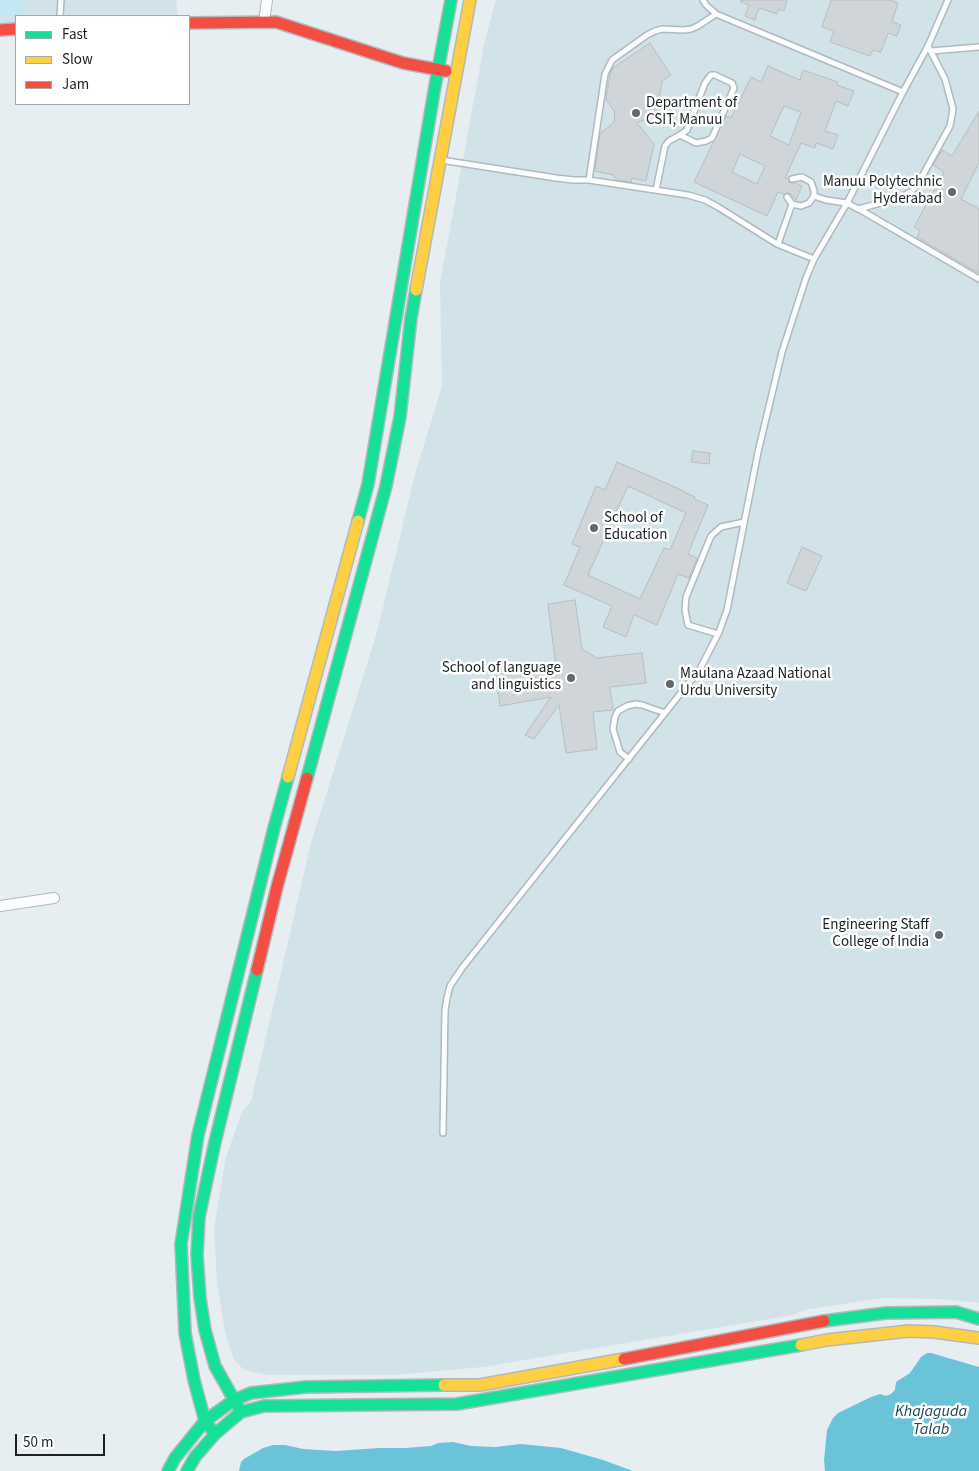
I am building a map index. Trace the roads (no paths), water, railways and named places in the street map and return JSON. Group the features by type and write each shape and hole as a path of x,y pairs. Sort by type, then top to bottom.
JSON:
{"street":[{"path":"264,22 267,0"},
{"path":"215,1434 205,1421 194,1380 185,1332 181,1244 198,1135 274,828 368,484 451,0"},
{"path":"241,1412 215,1366 205,1330 200,1298 197,1255 199,1217 215,1142 277,887 386,486 400,417 411,318 470,0"},
{"path":"190,22 276,22 404,63 456,74"},
{"path":"0,30 15,29"},
{"path":"0,906 54,898"},
{"path":"168,1471 175,1458 205,1421 234,1400 251,1393 306,1387 480,1385 828,1320 886,1313 956,1312 979,1319"},
{"path":"187,1471 195,1457 215,1434 241,1412 264,1406 308,1404 457,1404 827,1340 909,1331 979,1338"}],"lane":[{"path":"60,15 61,0"},
{"path":"703,0 716,14 902,92"},
{"path":"443,1133 445,1010 450,986 462,968 700,668 718,634 727,610 758,452 782,352 806,278 814,259 847,203 902,92 929,49 948,0"},
{"path":"589,180 605,74 612,60 655,31 662,29 691,29 716,14"},
{"path":"929,49 979,47"},
{"path":"858,209 900,198 912,191 920,182 950,126 953,109 950,94 945,79 929,49"},
{"path":"656,190 665,146 668,141 680,136 687,130 705,83 711,75 732,83 734,88 712,138 696,142 680,136"},
{"path":"440,160 556,178 589,180 688,195 705,200 778,244 814,259"},
{"path":"787,197 792,204 801,206 812,200 814,196 810,182 802,177 792,180"},
{"path":"814,196 847,203 979,279"},
{"path":"778,244 792,204"},
{"path":"718,634 688,625 685,610 686,596 711,536 721,527 744,522"},
{"path":"629,759 620,752 613,729 618,711 636,704 665,713"}],"water":[{"name":"Khajaguda Talab","path":"927,1353 979,1367 979,1471 825,1471 824,1460 827,1430 833,1418 838,1413 871,1397 880,1394 886,1396 891,1394 895,1390 896,1382 910,1373 921,1357"},
{"path":"453,1442 471,1446 495,1447 521,1444 561,1448 633,1471 239,1471 241,1462 244,1459 263,1448 273,1445 336,1451 431,1446 438,1443"}],"place":[{"name":"Department of CSIT, Manuu","path":"636,113"},
{"name":"Manuu Polytechnic Hyderabad","path":"952,192"},
{"name":"School of Education","path":"594,528"},
{"name":"School of language and linguistics","path":"571,678"},
{"name":"Maulana Azaad National Urdu University","path":"670,684"},
{"name":"Engineering Staff College of India","path":"939,935"}]}
